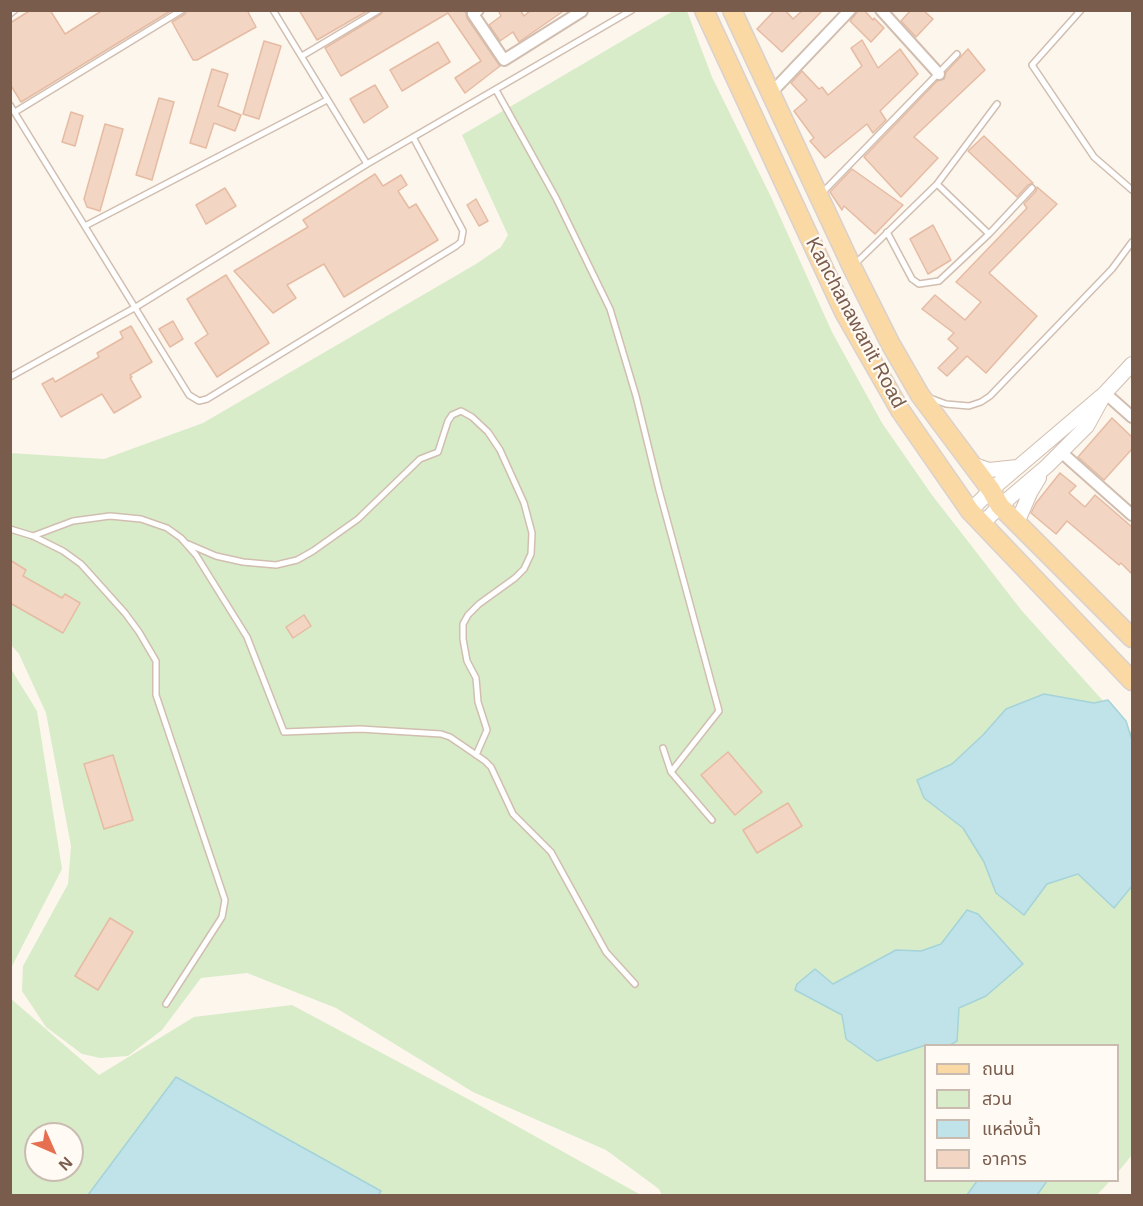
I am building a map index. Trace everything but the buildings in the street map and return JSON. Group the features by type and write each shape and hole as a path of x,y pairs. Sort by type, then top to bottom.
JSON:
{"main road":[{"name":"Kanchanawanit Road","path":"704,10 844,312 900,410 977,517 1132,681"},
{"name":"Kanchanawanit Road","path":"732,10 852,267 890,343 920,395 991,490 1000,506 1132,638"}],"street":[{"path":"478,10 473,14 504,60 582,11"},
{"path":"770,94 850,10"},
{"path":"880,10 939,74"},
{"path":"977,517 991,490 1105,393 1132,364"},
{"path":"977,517 1000,506 1047,466 1087,426 1105,393"},
{"path":"1105,393 1132,417"},
{"path":"1061,452 1132,515"},
{"path":"972,464 989,470 1018,467"},
{"path":"1017,523 1030,494 1047,466"}],"lane":[{"path":"10,14 15,10"},
{"path":"10,122 16,115 182,10"},
{"path":"273,10 367,164"},
{"path":"302,56 379,10"},
{"path":"10,377 136,307 412,137 632,10"},
{"path":"1081,10 1032,65 1094,156 1132,190"},
{"path":"818,197 957,54"},
{"path":"496,90 556,198 610,309 636,396 719,711 671,772"},
{"path":"85,226 327,100"},
{"path":"852,267 937,184 997,104"},
{"path":"10,105 189,395 202,400 456,246 462,240 463,231 412,137"},
{"path":"937,184 989,234"},
{"path":"887,232 912,279 919,284 939,281 989,234 1032,188"},
{"path":"920,395 957,406 969,406 990,396 1112,269 1132,242"},
{"path":"186,543 216,556 243,562 276,565 297,560 358,519 420,459 439,451 452,415 461,411 472,417 488,432 501,450 524,503 532,533 531,554 524,569 471,611 463,624 462,639 467,661 476,678 478,702 487,730 476,755"},
{"path":"33,536 73,521 99,517 121,516 156,523 173,532 196,555 247,637 284,732 360,729 441,734 450,737 476,755 491,767 513,814 551,852 606,952 635,984"},
{"path":"10,530 33,536 69,554 81,564 125,613 157,665 156,695 225,900 222,917 166,1004"},
{"path":"663,748 671,772 712,820"}],"green space":[{"path":"673,11 687,11 712,77 772,199 832,332 882,423 932,495 1022,611 1132,733 1132,1155 1119,1171 1119,1044 924,1044 924,1182 1109,1182 1096,1196 662,1195 659,1189 606,1150 473,1092 336,1008 247,973 201,978 162,1030 128,1056 100,1058 82,1054 46,1027 22,991 23,966 68,884 71,846 46,713 19,654 11,645 10,453 104,459 203,423 476,264 501,247 508,235 462,135"},
{"path":"11,669 37,711 62,869 11,968"},
{"path":"10,998 99,1075 194,1017 292,1005 641,1195 11,1195"}],"water":[{"path":"1044,694 1094,703 1108,700 1126,721 1132,740 1132,886 1114,908 1078,874 1047,884 1024,915 996,893 984,862 963,828 924,798 917,780 952,764 983,735 1006,709"},
{"path":"967,910 978,914 1023,964 986,996 959,1008 957,1041 952,1044 924,1044 877,1061 846,1039 842,1015 795,990 797,984 815,969 833,984 896,950 921,951 941,944"},
{"path":"176,1077 381,1191 378,1196 88,1195"},
{"path":"976,1182 1046,1182 1037,1195 967,1195"}]}
